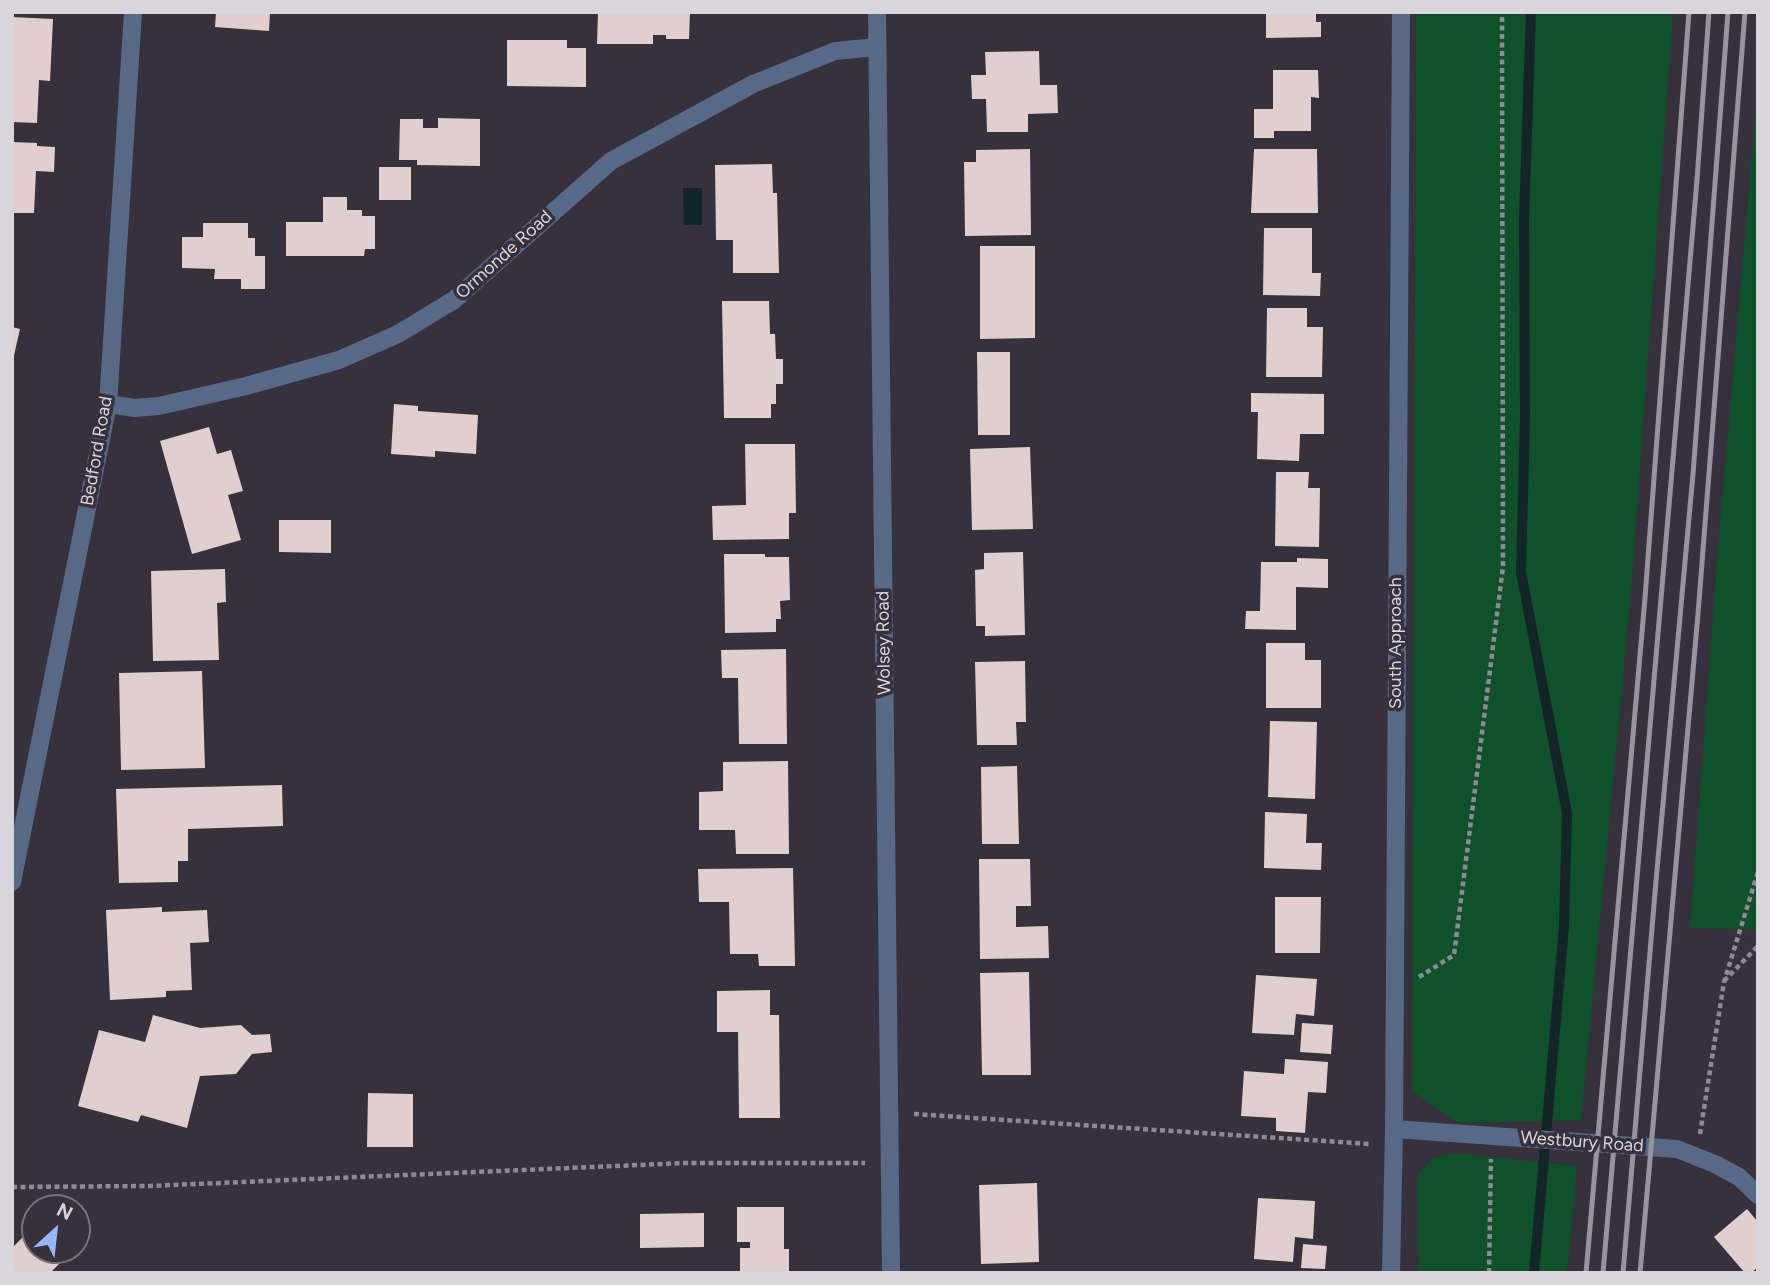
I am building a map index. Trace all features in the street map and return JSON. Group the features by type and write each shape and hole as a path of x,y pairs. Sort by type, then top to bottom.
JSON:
{"street":[{"name":"Bedford Road","path":"12,882 108,404 133,12"},
{"name":"Wolsey Road","path":"877,12 891,1273"},
{"name":"South Approach","path":"1391,1273 1401,12"},
{"name":"Ormonde Road","path":"108,404 135,408 159,406 246,386 339,360 398,334 454,300 611,160 753,84 835,51 877,47"},
{"name":"Westbury Road","path":"1394,1129 1676,1149 1739,1177 1758,1195"}],"path":[{"path":"1393,993 1454,955 1503,567 1502,12"},
{"path":"1696,1156 1724,982 1758,872"},
{"path":"1724,982 1758,946"},
{"path":"889,1113 1368,1145 1394,1129"},
{"path":"1489,1273 1491,1137"},
{"path":"12,1188 149,1186 685,1163 889,1163"}],"green space":[{"path":"1416,12 1673,12 1631,592 1581,1120 1458,1123 1412,1091"},
{"path":"1758,87 1758,929 1690,928 1719,536"},
{"path":"1453,1153 1577,1166 1567,1273 1419,1273 1417,1175 1433,1158"}],"shaded area":[{"path":"683,188 702,188 702,225 684,225"}],"building":[{"path":"216,12 270,12 269,31 215,27"},
{"path":"598,12 690,12 689,39 666,39 666,35 653,35 653,44 597,44"},
{"path":"1266,12 1316,12 1316,22 1321,22 1321,37 1266,38"},
{"path":"12,17 53,19 50,81 39,80 37,123 12,122"},
{"path":"507,40 567,40 567,48 586,48 586,87 507,86"},
{"path":"1039,51 1040,85 1057,85 1058,113 1028,114 1028,132 987,132 986,99 972,99 971,75 986,75 985,52"},
{"path":"1273,70 1318,70 1319,98 1311,97 1311,131 1274,131 1274,138 1254,138 1254,109 1273,109"},
{"path":"438,118 480,119 480,166 417,165 417,160 399,160 400,119 423,119 423,128 438,128"},
{"path":"12,142 55,147 54,172 36,171 34,213 12,213"},
{"path":"1030,149 1031,235 965,236 964,162 976,162 976,150"},
{"path":"1254,149 1317,149 1318,213 1251,213"},
{"path":"772,164 773,193 777,193 779,273 733,273 733,240 716,240 715,165"},
{"path":"379,167 411,167 411,200 379,200"},
{"path":"323,197 347,197 347,210 362,210 362,216 375,216 375,249 365,249 364,256 286,256 286,222 323,222"},
{"path":"203,223 248,223 248,238 255,238 255,256 265,256 265,289 241,289 241,279 214,279 215,269 182,268 182,237 203,237"},
{"path":"1264,228 1312,228 1312,273 1321,273 1320,296 1263,295"},
{"path":"980,246 1035,246 1035,338 980,339"},
{"path":"722,301 769,301 770,334 775,334 776,359 783,359 783,384 776,384 776,404 771,404 771,418 724,418"},
{"path":"1267,308 1307,308 1307,327 1323,327 1322,377 1266,377"},
{"path":"12,327 20,329 13,360 12,360"},
{"path":"977,352 1010,352 1010,435 978,435"},
{"path":"1251,393 1324,394 1324,434 1300,434 1299,461 1257,459 1258,412 1251,412"},
{"path":"394,404 418,406 418,411 478,415 476,454 435,451 435,457 391,454"},
{"path":"209,427 217,454 231,450 243,491 228,495 241,540 192,554 160,441"},
{"path":"745,444 795,444 796,513 789,513 789,539 713,540 712,506 746,505"},
{"path":"1030,447 1033,529 972,530 970,449"},
{"path":"1276,472 1309,472 1308,488 1320,488 1319,547 1275,546"},
{"path":"279,520 331,520 331,553 279,552"},
{"path":"1023,552 1025,635 985,636 985,626 976,626 975,570 984,569 984,553"},
{"path":"724,554 789,557 790,600 780,601 781,619 776,619 776,632 725,633"},
{"path":"1297,558 1328,559 1328,588 1296,587 1296,630 1245,629 1246,611 1260,611 1261,562 1297,562"},
{"path":"225,569 226,602 217,603 219,660 153,661 151,571"},
{"path":"1266,643 1305,643 1305,660 1321,660 1321,708 1266,708"},
{"path":"786,649 787,744 739,744 738,678 722,678 721,650"},
{"path":"1025,661 1026,722 1016,722 1017,745 977,745 975,662"},
{"path":"202,671 205,768 121,770 119,673"},
{"path":"1270,721 1317,722 1315,799 1268,797"},
{"path":"788,761 789,854 736,854 735,830 699,830 699,792 723,791 723,762"},
{"path":"1017,766 1019,844 982,844 981,767"},
{"path":"282,785 283,826 188,829 188,861 178,861 178,882 119,883 116,789"},
{"path":"1265,812 1307,814 1306,843 1322,843 1321,870 1264,868"},
{"path":"979,859 1030,859 1031,906 1016,906 1016,927 1048,926 1049,958 980,959"},
{"path":"793,868 795,966 759,966 758,954 730,954 729,902 699,902 698,869"},
{"path":"1275,897 1321,897 1320,953 1275,953"},
{"path":"162,907 162,912 207,910 209,942 190,943 192,990 166,991 166,997 110,1000 106,910"},
{"path":"1029,972 1031,1075 982,1075 980,973"},
{"path":"1256,975 1317,979 1314,1016 1296,1014 1294,1035 1252,1033"},
{"path":"770,990 770,1015 779,1015 780,1118 739,1118 738,1032 717,1032 717,991"},
{"path":"153,1015 200,1028 241,1025 252,1035 270,1034 272,1052 252,1054 236,1074 200,1076 187,1128 141,1115 138,1122 78,1106 99,1030 145,1042"},
{"path":"1302,1023 1333,1025 1331,1054 1300,1052"},
{"path":"1285,1059 1328,1062 1326,1093 1308,1092 1305,1133 1276,1131 1276,1118 1241,1116 1244,1071 1284,1074"},
{"path":"368,1093 413,1094 413,1147 367,1147"},
{"path":"1037,1183 1039,1262 981,1264 979,1185"},
{"path":"1258,1198 1315,1201 1313,1239 1295,1237 1293,1262 1254,1259"},
{"path":"737,1207 784,1207 784,1249 789,1249 789,1273 740,1273 740,1248 750,1248 750,1242 737,1242"},
{"path":"1747,1209 1758,1222 1758,1267 1751,1273 1745,1273 1714,1237"},
{"path":"704,1213 704,1247 640,1248 640,1214"},
{"path":"21,1239 21,1264 59,1264 50,1273 12,1273 12,1248"},
{"path":"1303,1244 1327,1246 1325,1269 1301,1268"}],"waterway":[{"path":"1531,12 1524,219 1525,418 1521,572 1567,813 1564,926 1534,1273"}],"railway":[{"path":"1586,1273 1645,598 1689,12"},
{"path":"1603,1273 1697,180 1709,12"},
{"path":"1623,1273 1693,474 1728,12"},
{"path":"1640,1273 1698,614 1745,12"}]}
